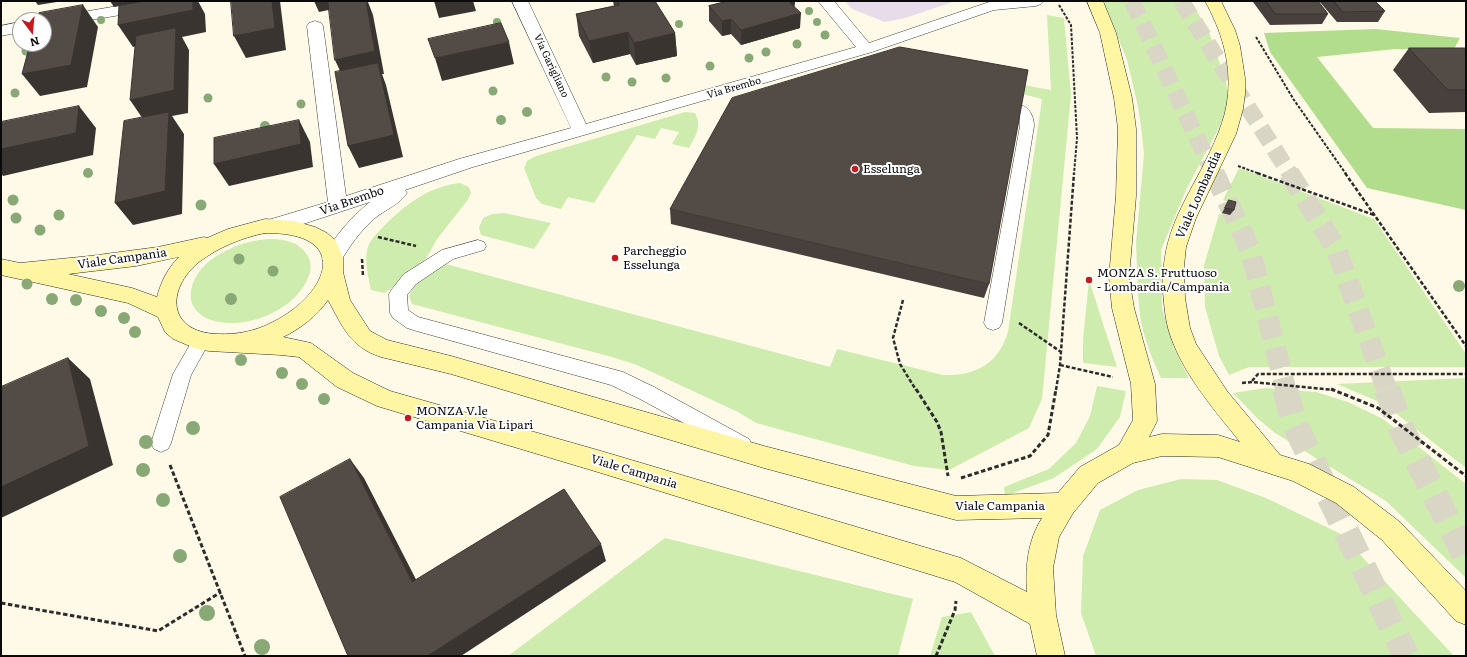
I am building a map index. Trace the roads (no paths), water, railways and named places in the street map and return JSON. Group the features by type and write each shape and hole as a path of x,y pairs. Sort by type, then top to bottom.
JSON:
{"street":[{"path":"52,22 173,1"},
{"name":"Via Garigliano","path":"520,1 581,131"},
{"path":"826,1 866,49"},
{"name":"Via Brembo","path":"272,226 466,162 581,131 866,49 992,6 1036,1"},
{"path":"1095,1 1109,40 1123,98 1127,128 1126,196 1119,277 1122,308 1143,384 1145,421 1128,454"},
{"name":"Viale Lombardia","path":"1213,1 1228,34 1238,73 1238,86 1231,125 1187,217 1177,246 1173,282 1179,328 1194,360 1213,388 1271,462"},
{"path":"315,26 338,204"},
{"path":"1,31 12,29"},
{"name":"Via Brembo","path":"332,266 344,238 364,216 378,205 431,174"},
{"path":"272,226 292,227 311,232 323,241 329,250 332,266 328,284 320,297 307,311 292,322 257,338 213,342 185,335 177,330 171,322 167,312 167,294 178,273 195,256 222,239 253,228 272,226"},
{"name":"Viale Campania","path":"6,269 118,262 152,257 222,239"},
{"name":"Viale Campania","path":"332,266 339,300 350,320 362,336 381,348 451,366 764,457 956,508 1002,508 1064,504"},
{"name":"Viale Campania","path":"6,269 132,296 167,312"},
{"name":"Viale Campania","path":"213,342 281,346 303,350 310,353 345,380 385,399 961,570 1042,615"},
{"path":"1051,656 1042,615 1039,568 1047,533 1064,504 1089,475 1128,454 1162,445 1218,446 1300,472 1345,495 1392,531 1466,611"}],"lane":[{"path":"994,316 1027,126 1027,118 1020,109"},
{"path":"478,246 448,254 410,279 398,294 399,313 413,323 616,378 647,393 764,457"},
{"path":"161,443 182,374 213,342"}],"tunnel":[{"path":"1132,1 1214,174"},
{"path":"1181,1 1290,174"},
{"path":"1214,173 1250,249 1286,390"},
{"path":"1289,173 1336,248 1387,390"},
{"path":"1285,389 1294,423 1406,656"},
{"path":"1387,389 1401,428 1466,557"}],"place":[{"name":"Esselunga","path":"855,169"},
{"name":"Parcheggio Esselunga","path":"615,258"},
{"name":"MONZA S. Fruttuoso - Lombardia/Campania","path":"1089,280"},
{"name":"MONZA V.le Campania Via Lipari","path":"408,418"}]}
